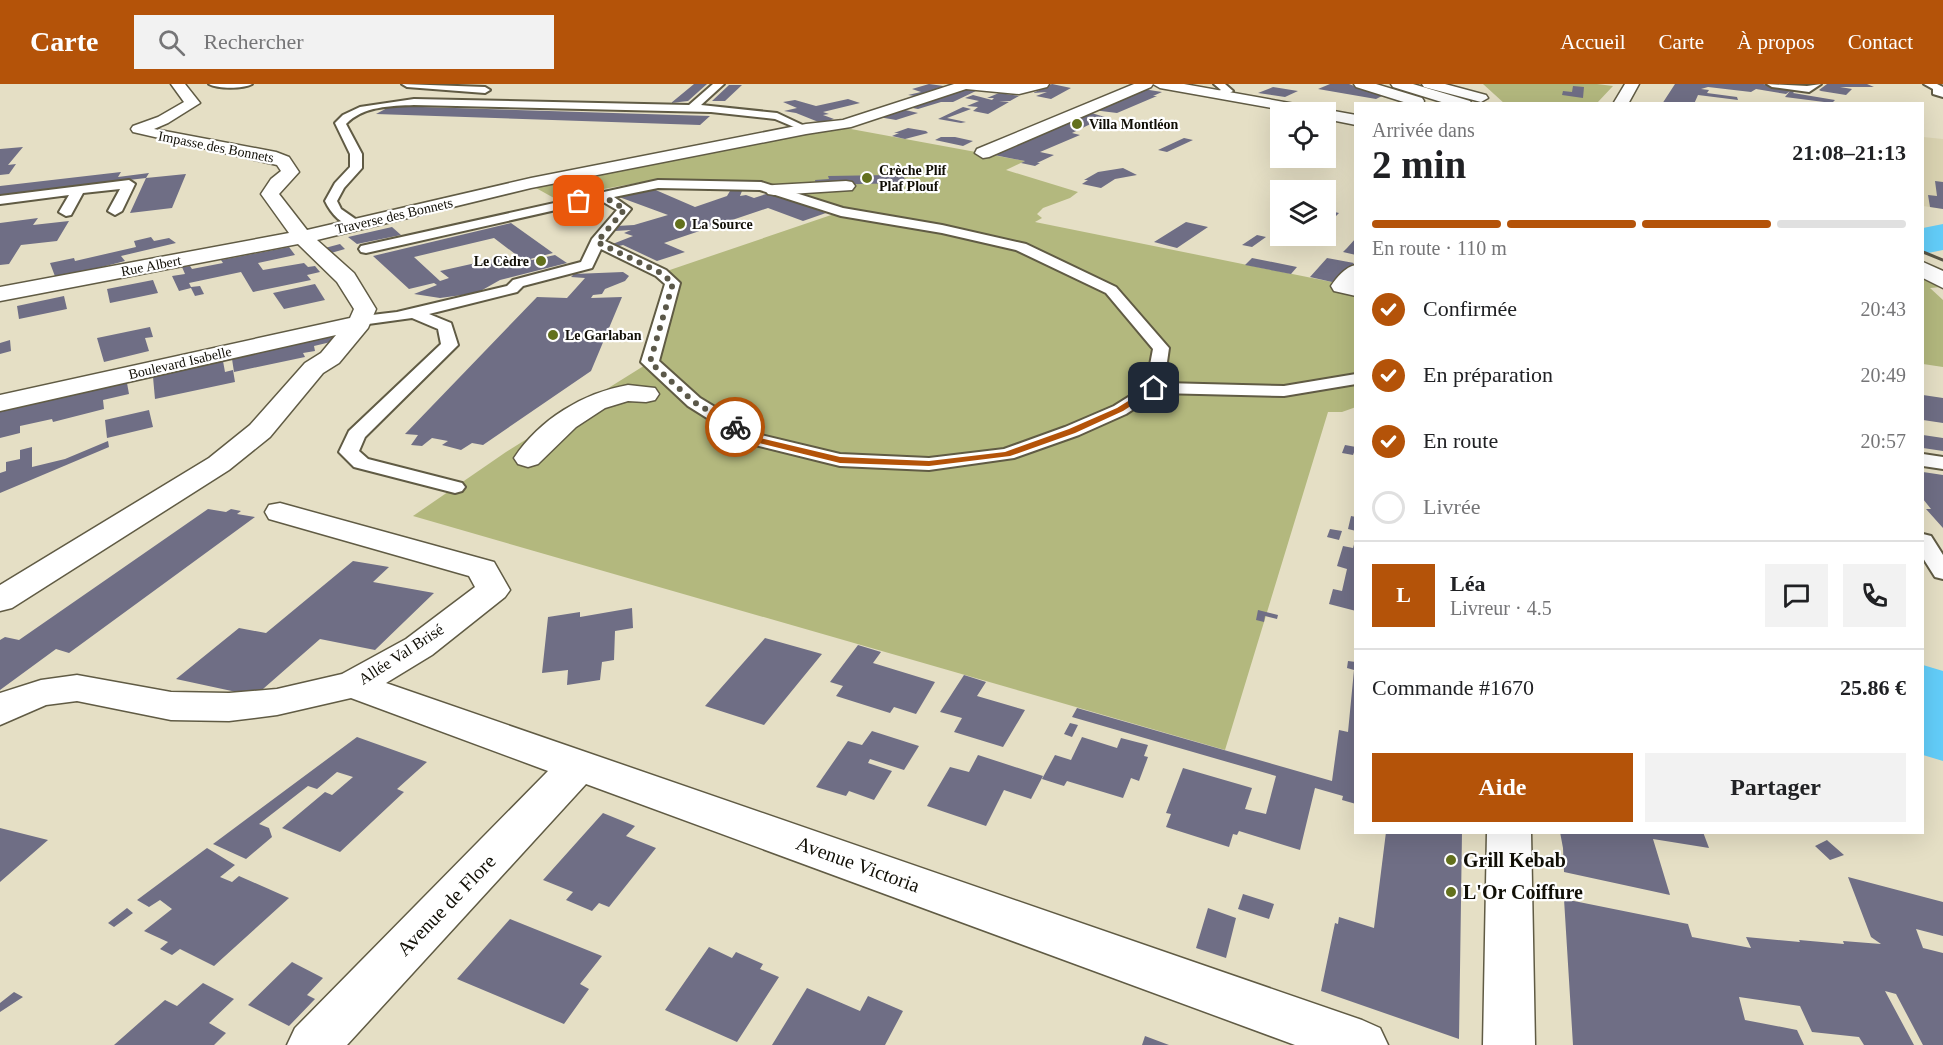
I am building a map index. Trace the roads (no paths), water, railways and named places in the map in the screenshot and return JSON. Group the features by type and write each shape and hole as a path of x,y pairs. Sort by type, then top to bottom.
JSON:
{"street":[{"name":"Impasse des Bonnets","path":"178,84 193,103 163,120 139,129 270,156 283,161 291,172 277,183 270,194 302,237"},
{"name":"Traverse des Bonnets","path":"302,237 531,183 806,129 845,124 965,85 1019,90 1042,84"},
{"path":"983,153 1146,84"},
{"path":"1160,84 1219,89 1274,102"},
{"path":"1361,84 1418,102"},
{"path":"1398,84 1458,102"},
{"path":"1429,84 1484,101"},
{"path":"1467,84 1484,101"},
{"path":"1621,102 1632,84"},
{"path":"1336,116 1354,120"},
{"path":"774,190 846,186"},
{"name":"Traverse des Bonnets","path":"302,237 346,278 365,309 360,321"},
{"name":"Rue Albert","path":"0,294 302,237"},
{"path":"1924,269 1943,281"},
{"path":"1354,273 1342,286 1354,288"},
{"path":"0,600 219,464 260,431 314,368 330,358 360,321"},
{"name":"Boulevard Isabelle","path":"0,403 360,321"},
{"path":"528,458 558,426 596,402 633,392 646,394"},
{"name":"Allée Val Brisé","path":"0,711 8,705 41,693 77,688 171,706 229,707 277,702 353,685 418,647 493,590 482,569 280,512"},
{"name":"Avenue Victoria","path":"353,685 1362,1045"},
{"name":"Avenue de Flore","path":"313,1045 579,765"},
{"path":"1509,834 1509,1045"}],"lane":[{"path":"214,84 247,84"},
{"path":"407,84 498,91"},
{"path":"693,107 719,84"},
{"path":"1772,84 1809,89 1816,84"},
{"path":"1929,84 1940,89 1936,92 1943,94"},
{"path":"532,93 777,116 806,129"},
{"path":"357,225 336,211 331,201 339,186 357,168 356,154 340,123 343,118 372,106 414,102 717,110"},
{"path":"0,200 129,184 115,211"},
{"path":"366,249 658,184 761,186 841,212 942,229 1021,247 1081,274 1111,290 1161,348 1154,388"},
{"path":"66,212 78,190"},
{"path":"360,321 413,313 512,289 518,283 587,265 597,242 625,209 602,196"},
{"path":"597,242 661,273 673,283 650,362 694,402 754,439 840,460 929,464 1007,454 1072,431 1120,410 1154,388 1284,391 1354,379"},
{"path":"413,313 446,326 450,345 356,435 349,452 361,463 455,487"},
{"path":"1924,460 1943,463"},
{"path":"1924,543 1943,572"}],"waterway":[{"path":"1924,241 1943,237"},
{"path":"1924,695 1943,731"}],"railway":[{"path":"1924,252 1943,260"}],"place":[{"name":"Villa Montléon","path":"1077,124"},
{"name":"Crèche Plif Plaf Plouf","path":"867,178"},
{"name":"La Source","path":"680,224"},
{"name":"Le Cèdre","path":"541,261"},
{"name":"Le Garlaban","path":"553,335"},
{"name":"Grill Kebab","path":"1451,860"},
{"name":"L'Or Coiffure","path":"1451,892"}]}
